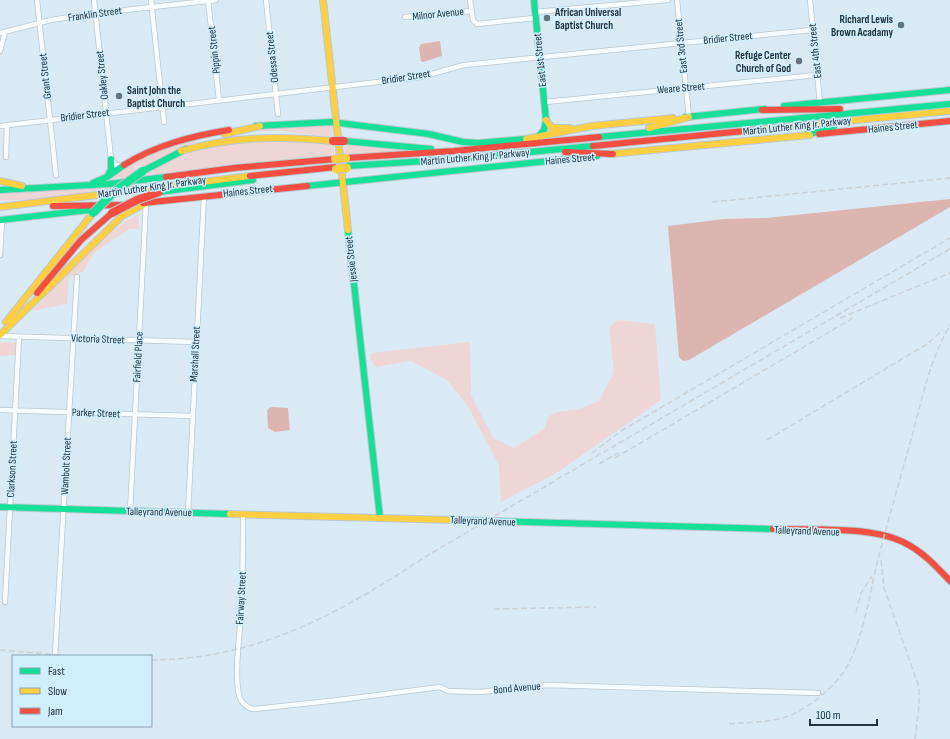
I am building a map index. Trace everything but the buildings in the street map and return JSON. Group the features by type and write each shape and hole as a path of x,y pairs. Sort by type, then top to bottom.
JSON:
{"main road":[{"name":"Jessie Street","path":"323,0 380,518"},
{"name":"East 1st Street","path":"534,0 546,120 544,130 537,138"},
{"path":"546,120 552,128 592,126 950,90"},
{"path":"908,107 950,101"},
{"name":"Martin Luther King Jr. Parkway","path":"4,206 94,196 212,178 454,151 908,107 950,109"},
{"path":"762,110 885,109"},
{"name":"Martin Luther King Jr. Parkway","path":"347,164 382,164 534,152 871,119 950,109"},
{"path":"613,136 658,126 688,117"},
{"path":"806,135 871,119"},
{"name":"Haines Street","path":"1,220 204,196 950,121"},
{"path":"74,187 107,177 146,152 166,145 227,130 260,126 336,122 429,134 472,143 537,138 592,126"},
{"path":"0,336 5,326 93,213 115,191 143,171 181,151 224,135 260,126"},
{"path":"181,151 207,143 239,137 285,136 454,151"},
{"path":"534,152 613,154"},
{"path":"107,177 111,170 111,159"},
{"name":"Martin Luther King Jr. Parkway","path":"42,188 74,187 266,165 336,165"},
{"path":"5,326 96,225 112,213 141,198 159,192 336,165"},
{"path":"0,181 42,188"},
{"path":"0,190 42,188"},
{"path":"5,326 122,216 146,203"},
{"path":"4,206 123,205"},
{"name":"Talleyrand Avenue","path":"0,507 872,533 897,539 917,550 927,557 950,581"}],"street":[{"name":"Grant Street","path":"36,0 56,175"},
{"name":"Oakley Street","path":"94,0 111,159"},
{"path":"151,0 164,122"},
{"name":"Pippin Street","path":"208,0 219,100"},
{"name":"Franklin Street","path":"2,32 95,13 216,0"},
{"name":"Odessa Street","path":"266,0 278,114"},
{"path":"470,0 473,20 478,24 535,15 668,0"},
{"name":"East 3rd Street","path":"677,0 688,117"},
{"name":"East 4th Street","path":"810,0 820,103"},
{"name":"Milnor Avenue","path":"405,18 471,11"},
{"name":"Bridier Street","path":"0,126 106,112 421,77 464,65 812,30"},
{"path":"0,51 2,32"},
{"name":"Weare Street","path":"545,102 817,75"},
{"path":"6,157 7,125"},
{"path":"111,159 116,165 124,166"},
{"name":"Marshall Street","path":"188,513 204,196"},
{"name":"Fairfield Place","path":"130,512 146,203"},
{"path":"0,255 1,220"},
{"name":"Wambolt Street","path":"55,655 77,277"},
{"name":"Victoria Street","path":"0,336 196,342"},
{"name":"Clarkson Street","path":"6,602 20,337"},
{"name":"Parker Street","path":"0,410 192,416"},
{"name":"Fairway Street","path":"238,683 243,580 243,514"},
{"name":"Bond Avenue","path":"238,683 241,700 248,708 257,710 440,686 448,691 471,691 548,685 818,693"}],"shaded area":[{"path":"440,41 442,56 423,62 421,61 419,48 421,44"},
{"path":"332,125 333,137 281,131 254,131 270,128"},
{"path":"248,138 333,143 335,155 110,179 140,156 174,144 200,140 142,167 134,165 136,172 153,172 155,167 181,154"},
{"path":"344,145 413,151 345,154"},
{"path":"114,187 109,191 59,198 0,201 0,192"},
{"path":"950,199 950,207 689,360 683,361 679,357 668,226 724,219 766,218"},
{"path":"138,215 139,229 129,229 94,253 83,272 69,277 67,304 32,311 95,246 109,234"},
{"path":"618,320 655,324 661,400 555,474 501,502 499,465 467,405 447,380 411,361 376,367 370,359 371,353 470,342 471,395 493,438 514,448 544,429 549,416 557,412 579,409 599,401 614,372 609,327"},
{"path":"0,342 16,343 15,355 0,356"},
{"path":"272,407 288,408 290,430 275,432 268,428 267,411"}],"railway":[{"path":"712,202 950,178"},
{"path":"592,453 621,431 950,238"},
{"path":"152,660 191,658 228,651 264,641 332,613 950,249"},
{"path":"840,318 950,273"},
{"path":"615,458 853,318"},
{"path":"729,724 772,720 793,714 822,696 834,684 846,668 853,655 863,626 880,551 927,379 937,351 950,325"},
{"path":"767,440 927,344 943,330"},
{"path":"599,464 618,453"},
{"path":"881,560 884,588 919,687 919,706 915,739"},
{"path":"856,612 861,593 872,576"},
{"path":"494,609 596,607"},
{"path":"0,650 59,655"}],"traffic: fast":[{"path":"534,0 546,120 544,130 538,137"},
{"path":"784,106 950,90"},
{"path":"599,137 950,104"},
{"path":"686,117 765,109"},
{"path":"256,126 331,122 429,134 463,142 478,143 526,139"},
{"path":"806,135 834,127"},
{"path":"344,141 431,149"},
{"path":"347,166 457,159 593,146"},
{"path":"143,171 186,149"},
{"path":"307,186 597,156"},
{"path":"107,177 111,170 111,159"},
{"path":"93,183 107,177 124,165"},
{"path":"93,213 115,191 143,171"},
{"path":"0,190 109,184 166,177"},
{"path":"159,192 253,180"},
{"path":"0,220 98,209"},
{"path":"348,230 380,518"},
{"path":"0,507 230,514"},
{"path":"454,520 773,529"}],"traffic: slow":[{"path":"323,0 348,230"},
{"path":"754,130 950,111"},
{"path":"649,128 689,117"},
{"path":"526,139 592,126 673,118"},
{"path":"546,120 552,128 570,128"},
{"path":"225,134 260,126"},
{"path":"610,154 810,135"},
{"path":"181,151 220,142 257,138 294,138 333,141"},
{"path":"335,159 346,158"},
{"path":"336,169 347,168"},
{"path":"0,207 250,176"},
{"path":"0,181 22,186"},
{"path":"0,335 122,216 146,203"},
{"path":"6,322 93,213"},
{"path":"230,514 454,520"}],"traffic: jam":[{"path":"762,110 840,109"},
{"path":"819,134 950,121"},
{"path":"124,165 149,152 175,142 229,130"},
{"path":"593,146 754,130"},
{"path":"346,158 454,151 599,137"},
{"path":"333,141 344,141"},
{"path":"565,152 613,154"},
{"path":"166,177 234,168 335,159"},
{"path":"250,176 336,167"},
{"path":"143,203 307,186"},
{"path":"112,213 137,200 159,192"},
{"path":"53,206 123,205"},
{"path":"37,293 81,240 112,213"},
{"path":"773,529 857,531 889,537 903,542 923,554 950,581"}],"place":[{"name":"African Universal Baptist Church","path":"547,18"},
{"name":"Richard Lewis Brown Acadamy","path":"901,25"},
{"name":"Refuge Center Church of God","path":"799,61"},
{"name":"Saint John the Baptist Church","path":"119,96"}]}
